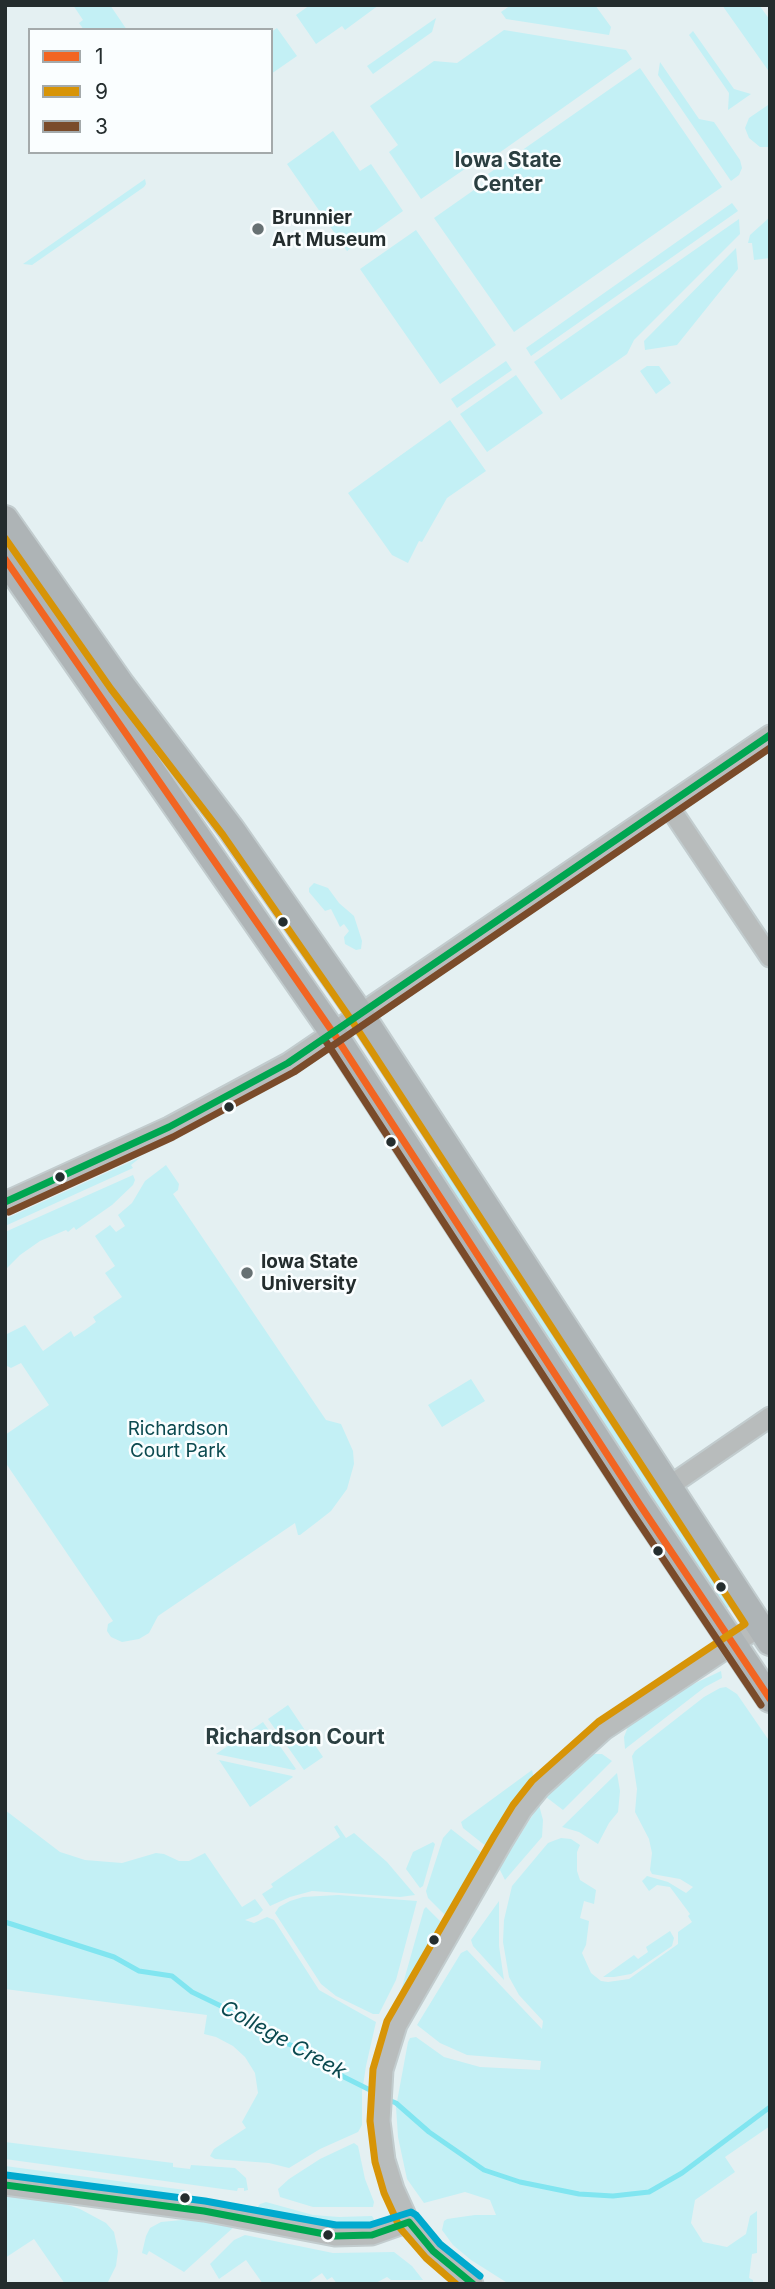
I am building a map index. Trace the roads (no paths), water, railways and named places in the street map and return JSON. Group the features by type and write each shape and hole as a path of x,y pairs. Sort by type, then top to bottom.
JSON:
{"main road":[{"path":"5,519 120,683 231,829 361,1015 765,1634"},
{"path":"5,559 334,1034 770,1699"}],"street":[{"path":"5,1202 169,1127 267,1075 334,1034 770,736"},
{"path":"668,805 770,957"},
{"path":"668,1487 770,1417"},
{"path":"473,2284 433,2250 409,2222 391,2180 381,2140 380,2121 383,2070 397,2025 503,1841 522,1810 540,1788 604,1730 733,1644 765,1634"},
{"path":"5,2185 204,2211 334,2236 372,2235 409,2222"}],"waterway":[{"name":"College Creek","path":"5,1922 114,1957 139,1971 172,1976 192,1992 221,2006 274,2039 302,2049 344,2077 378,2094"},
{"name":"College Creek","path":"386,2099 396,2103 429,2132 484,2170 520,2182 579,2194 613,2196 649,2192 682,2173 770,2107"}],"place":[{"name":"Brunnier Art Museum","path":"258,229"},
{"name":"Iowa State University","path":"247,1273"}],"district":[{"name":"Iowa State Center","path":"508,173"},
{"name":"Richardson Court","path":"295,1738"}],"park label":[{"name":"Richardson Court Park","path":"178,1440"}]}
